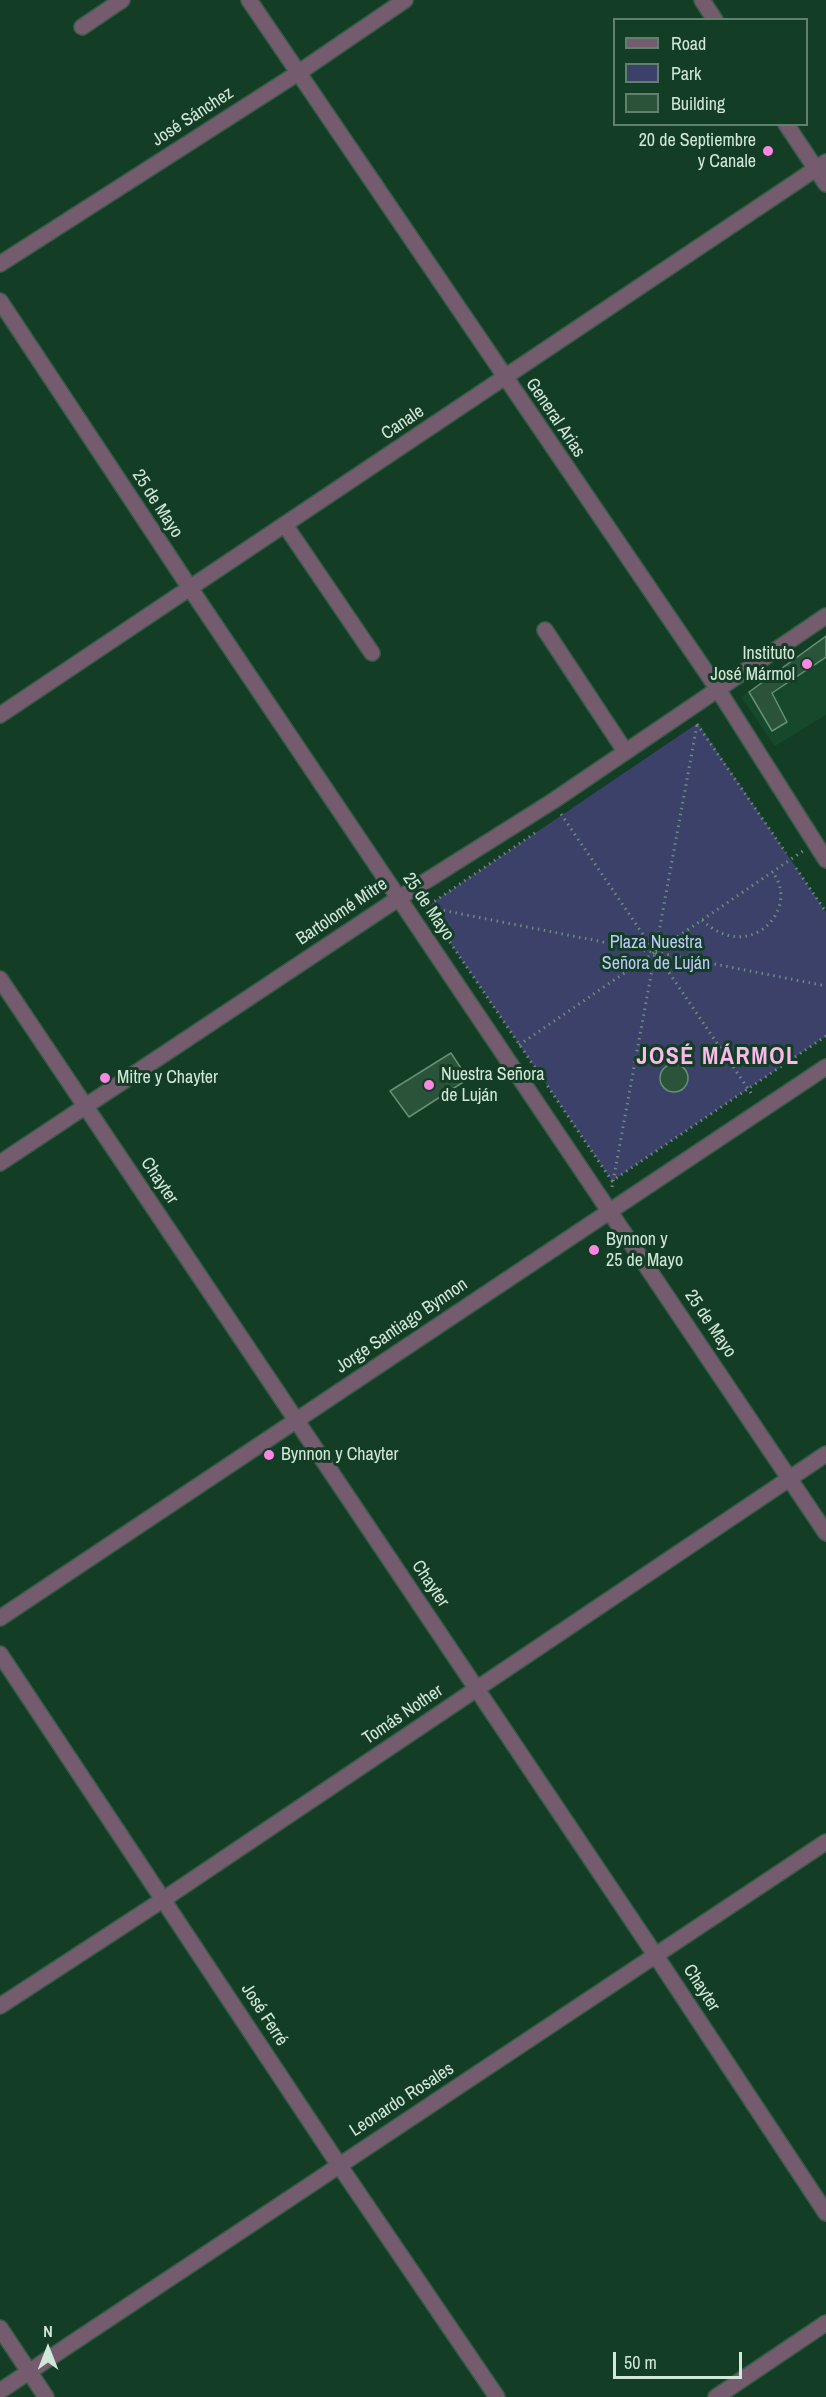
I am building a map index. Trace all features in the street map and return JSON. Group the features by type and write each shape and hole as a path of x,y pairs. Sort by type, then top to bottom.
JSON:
{"street":[{"path":"82,27 122,0"},
{"name":"General Arias","path":"249,0 717,688 826,860"},
{"name":"José Sánchez","path":"0,264 298,73 405,0"},
{"path":"702,0 714,18"},
{"path":"788,126 821,166 826,184"},
{"name":"Canale","path":"0,715 821,166"},
{"name":"25 de Mayo","path":"0,301 190,588 826,1533"},
{"path":"285,525 372,653"},
{"name":"Bartolomé Mitre","path":"0,1164 399,898 553,801 826,616"},
{"path":"545,630 625,751"},
{"name":"Chayter","path":"0,979 826,2213"},
{"name":"Jorge Santiago Bynnon","path":"0,1618 826,1067"},
{"name":"Tomás Nother","path":"0,2006 164,1899 826,1454"},
{"name":"José Ferré","path":"0,1654 339,2165 497,2397"},
{"name":"Leonardo Rosales","path":"0,2391 826,1842"},
{"path":"716,2397 826,2323"},
{"path":"0,2328 46,2397"}],"path":[{"path":"611,1211 612,1181 702,699"},
{"path":"688,730 698,723"},
{"path":"698,723 786,853"},
{"path":"553,801 762,1110"},
{"path":"553,822 562,815"},
{"path":"426,907 543,828"},
{"path":"504,1053 815,843"},
{"path":"796,868 826,912"},
{"path":"702,920 713,931 726,937 753,936 765,928 774,918 779,905 780,891 772,873"},
{"path":"399,898 426,907 826,986"},
{"path":"426,907 612,1181"},
{"path":"612,1181 826,1036"}],"shaded area":[{"name":"Instituto José Mármol","path":"826,636 826,715 775,746 741,697"}],"green space":[{"name":"Plaza Nuestra Señora de Luján","path":"698,723 826,912 826,1036 612,1181 426,907"}],"building":[{"path":"826,636 826,657 772,693 787,722 772,731 749,692"},
{"name":"Nuestra Señora de Luján","path":"451,1053 468,1079 409,1117 390,1091"},
{"path":"674,1064 684,1068 688,1078 684,1088 674,1092 664,1088 660,1078 664,1068"}],"place":[{"name":"20 de Septiembre y Canale","path":"768,151"},
{"name":"Instituto José Mármol","path":"807,664"},
{"name":"Mitre y Chayter","path":"105,1078"},
{"name":"Nuestra Señora de Luján","path":"429,1085"},
{"name":"Bynnon y 25 de Mayo","path":"594,1250"},
{"name":"Bynnon y Chayter","path":"269,1455"}],"district":[{"name":"JOSÉ MÁRMOL","path":"718,1058"}]}
